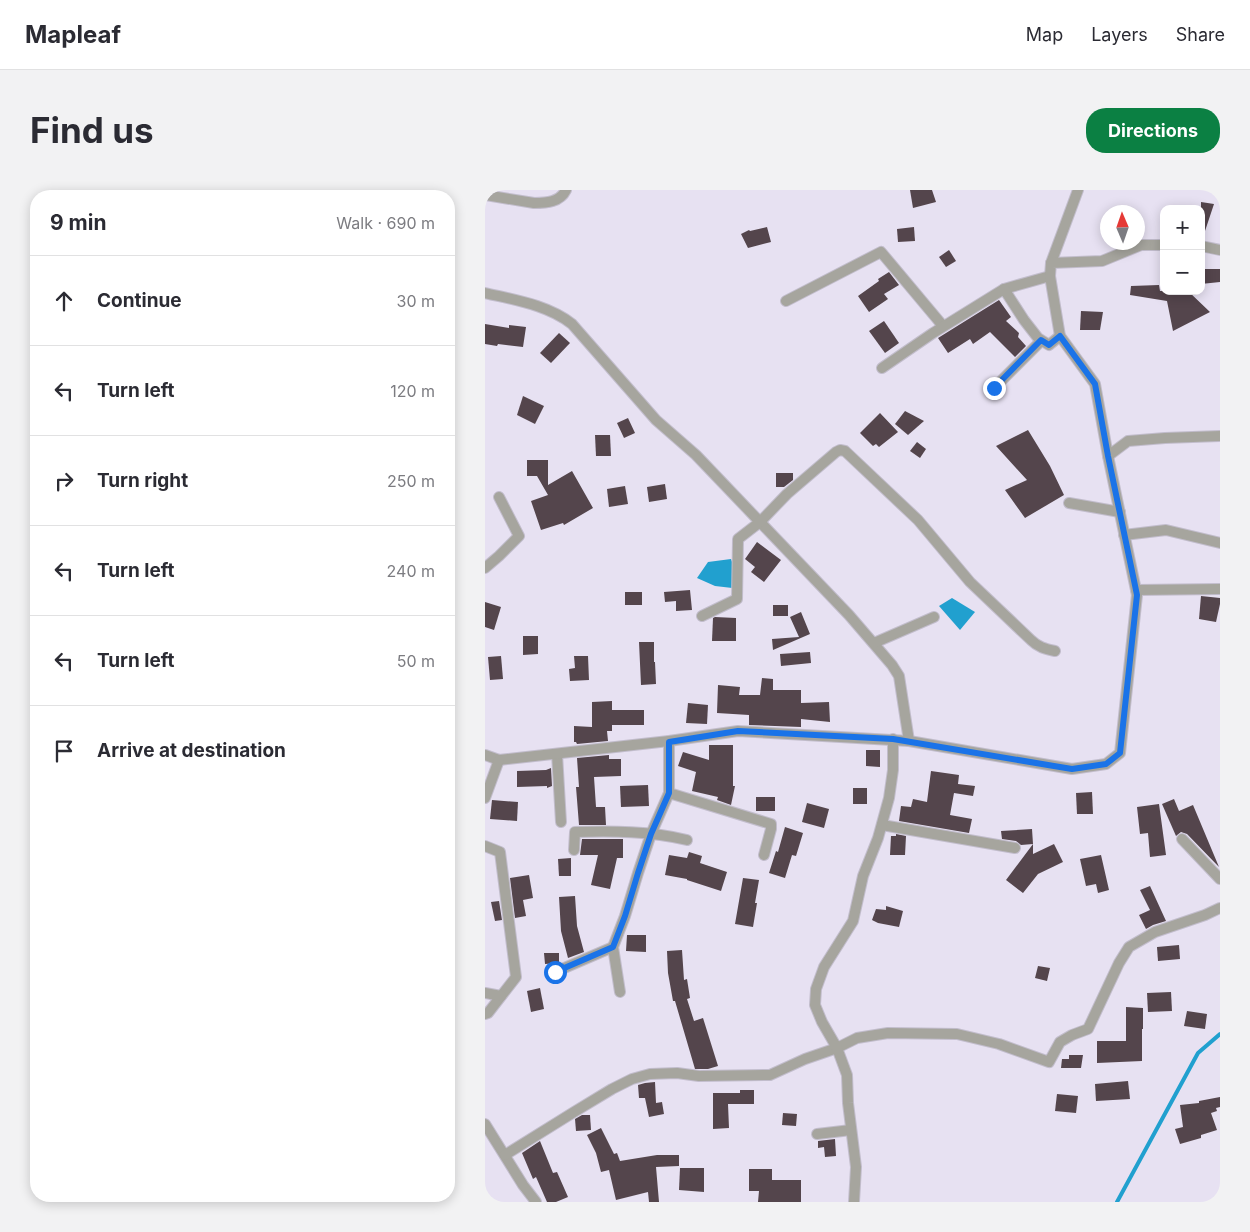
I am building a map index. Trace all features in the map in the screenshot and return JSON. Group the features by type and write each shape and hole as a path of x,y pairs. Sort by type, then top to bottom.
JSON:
{"street":[{"path":"485,195 542,203 558,199 566,190"},
{"path":"485,755 499,760 669,742 738,731 893,739 1072,769 1106,764 1120,753 1137,595 1095,384 1060,336 1050,276 1051,263 1078,190"},
{"path":"1051,263 1102,261 1141,245 1160,245"},
{"path":"1205,247 1220,250"},
{"path":"786,300 881,252 943,326"},
{"path":"882,368 943,326 1004,289 1050,276"},
{"path":"1004,289 1038,338 1049,345 1060,336"},
{"path":"485,293 552,311 572,324 656,420 695,455 849,615 892,664 899,676 909,741"},
{"path":"994,388 1041,340"},
{"path":"1108,456 1128,440 1220,436"},
{"path":"702,616 737,599 738,539 760,522 787,494 839,450 844,451 918,520 970,582 1046,648"},
{"path":"485,568 519,536 499,496"},
{"path":"1069,503 1120,512"},
{"path":"1124,535 1166,530 1220,543"},
{"path":"1136,590 1220,589"},
{"path":"874,643 934,617"},
{"path":"854,1202 856,1168 848,1103 847,1075 837,1048 815,1004 816,989 824,967 853,921 863,876 882,825 889,798 893,770 893,739"},
{"path":"621,992 613,947 651,834 669,793 669,742"},
{"path":"557,754 561,822"},
{"path":"485,798 499,760"},
{"path":"669,793 771,824 764,855"},
{"path":"882,825 1015,848"},
{"path":"574,850 575,832 616,831 687,840"},
{"path":"1182,839 1220,879"},
{"path":"485,846 500,852 516,977 488,1013 485,1014"},
{"path":"505,1155 612,1089 633,1079 650,1074 677,1073 699,1076 770,1075 857,1038 888,1033 957,1034 999,1044 1049,1062 1059,1042 1072,1034 1088,1029 1119,963 1129,947 1155,932 1220,908"},
{"path":"555,972 613,947"},
{"path":"485,993 501,996"},
{"path":"485,1124 523,1185 536,1202"},
{"path":"817,1134 851,1130"}],"water":[{"path":"731,559 741,589 715,586 697,578 708,562"},
{"path":"952,598 975,612 960,630 939,606"}],"building":[{"path":"910,190 932,190 936,202 913,208"},
{"path":"1201,202 1214,204 1205,231 1205,205 1201,205"},
{"path":"767,227 771,242 748,248 741,234 749,230"},
{"path":"914,227 915,241 898,242 897,229"},
{"path":"949,250 956,261 946,267 939,257"},
{"path":"1205,269 1220,269 1220,282 1205,284"},
{"path":"889,272 899,285 884,294 888,299 869,312 858,296"},
{"path":"1159,285 1160,295 1192,295 1210,312 1173,331 1167,301 1130,295 1131,286"},
{"path":"999,300 1011,317 1006,321 1019,333 1018,337 1026,346 1015,357 990,332 973,344 970,339 948,353 938,338"},
{"path":"1081,311 1103,312 1100,330 1080,330"},
{"path":"884,321 899,343 885,353 869,331"},
{"path":"485,324 509,328 509,325 526,327 523,347 485,344"},
{"path":"559,333 570,343 551,363 540,353"},
{"path":"523,396 544,406 535,424 517,415"},
{"path":"905,411 924,421 908,435 895,424"},
{"path":"880,413 898,432 879,447 876,444 873,446 860,433"},
{"path":"628,418 635,433 624,438 617,423"},
{"path":"1028,430 1050,466 1064,495 1025,518 1005,490 1027,480 996,446"},
{"path":"595,435 610,435 611,456 596,456"},
{"path":"917,442 926,449 920,458 910,451"},
{"path":"527,460 548,460 548,485 572,471 593,508 564,525 563,523 541,530 531,501 548,495 537,476 527,476"},
{"path":"776,473 793,473 793,480 784,487 776,487"},
{"path":"665,484 667,499 649,502 647,487"},
{"path":"625,486 628,504 609,507 607,489"},
{"path":"757,542 781,560 764,582 751,572 755,567 745,559"},
{"path":"690,590 692,610 676,611 676,601 665,602 664,592"},
{"path":"625,592 642,592 642,605 625,605"},
{"path":"1201,596 1220,598 1216,622 1199,619"},
{"path":"485,602 501,607 494,630 485,627"},
{"path":"773,605 788,605 788,616 773,616"},
{"path":"801,612 810,634 773,650 772,639 799,637 790,617"},
{"path":"713,618 736,618 736,641 712,641"},
{"path":"523,636 538,636 538,654 523,655"},
{"path":"639,642 654,642 656,684 641,685"},
{"path":"810,652 811,663 781,666 780,654"},
{"path":"501,656 503,679 490,680 488,657"},
{"path":"574,656 588,656 589,680 570,681 569,669 575,668"},
{"path":"762,678 773,679 773,690 801,690 801,703 829,702 830,722 801,719 801,727 749,725 749,715 717,713 718,685 740,687 739,695 760,695"},
{"path":"612,701 612,710 644,710 644,725 612,725 612,731 607,731 608,741 577,744 574,742 574,726 592,727 592,702"},
{"path":"688,703 708,705 707,724 686,723"},
{"path":"709,745 733,745 733,786 735,786 731,805 717,800 718,797 692,791 696,772 678,766 683,752 709,760"},
{"path":"866,750 880,750 880,767 866,766"},
{"path":"609,755 609,759 621,759 621,776 594,777 596,807 605,807 606,825 579,825 576,787 579,787 577,758"},
{"path":"551,768 552,786 547,788 547,786 517,787 517,771 546,770"},
{"path":"931,771 959,775 958,784 975,786 973,796 954,793 950,815 972,819 969,833 899,821 901,806 911,807 913,799 927,802"},
{"path":"648,785 649,806 621,807 620,786"},
{"path":"853,788 867,788 867,804 853,804"},
{"path":"1092,792 1093,814 1077,814 1076,793"},
{"path":"756,797 775,797 775,811 756,811"},
{"path":"1174,799 1179,811 1193,805 1219,867 1187,834 1181,832 1176,836 1162,804"},
{"path":"492,800 518,802 517,821 490,819"},
{"path":"807,803 829,809 824,828 802,822"},
{"path":"1159,804 1166,855 1150,857 1148,833 1140,834 1137,807"},
{"path":"785,827 803,833 796,856 792,855 785,878 769,873 776,851 778,852"},
{"path":"1032,829 1033,844 1021,845 1016,841 1002,839 1001,831"},
{"path":"896,834 906,836 905,855 890,855 891,836 896,836"},
{"path":"582,839 623,839 623,858 617,858 610,889 591,885 598,855 580,855"},
{"path":"1033,844 1033,854 1054,844 1063,862 1038,874 1023,893 1006,880"},
{"path":"689,852 702,856 700,863 727,872 721,891 687,879 665,875 669,855 687,858"},
{"path":"1101,855 1109,890 1098,893 1096,884 1086,886 1080,859"},
{"path":"571,858 571,876 559,876 558,859"},
{"path":"529,875 533,898 523,900 526,916 515,918 510,878"},
{"path":"743,878 759,880 753,927 735,924"},
{"path":"1150,886 1166,921 1146,929 1139,915 1150,910 1140,890"},
{"path":"575,896 577,926 584,952 568,958 561,931 559,897"},
{"path":"499,901 502,920 495,921 491,902"},
{"path":"886,906 903,911 899,927 872,920 876,909 886,910"},
{"path":"627,935 646,935 646,952 626,951"},
{"path":"1179,945 1180,959 1158,961 1157,947"},
{"path":"682,950 684,980 687,979 690,998 687,999 694,1021 703,1018 718,1066 708,1069 695,1069 675,1001 673,1001 668,973 667,951"},
{"path":"544,953 559,953 559,963 545,964"},
{"path":"1038,966 1050,968 1047,981 1035,978"},
{"path":"540,988 544,1009 531,1012 527,991"},
{"path":"1171,992 1172,1011 1148,1012 1147,993"},
{"path":"1126,1007 1143,1008 1142,1061 1097,1063 1097,1041 1126,1041"},
{"path":"1187,1011 1207,1014 1205,1029 1184,1026"},
{"path":"1069,1055 1083,1055 1081,1068 1061,1068 1062,1059 1069,1059"},
{"path":"1128,1081 1130,1099 1096,1101 1095,1084"},
{"path":"655,1082 656,1103 662,1102 664,1114 649,1117 645,1098 639,1098 638,1085"},
{"path":"740,1090 754,1090 754,1104 728,1104 729,1128 713,1129 713,1093 740,1093"},
{"path":"1057,1094 1078,1096 1076,1113 1055,1111"},
{"path":"1220,1097 1220,1107 1216,1108 1217,1111 1211,1113 1217,1130 1201,1135 1201,1138 1180,1144 1175,1129 1183,1127 1180,1105 1199,1103 1199,1101"},
{"path":"783,1113 797,1114 796,1126 782,1125"},
{"path":"582,1115 590,1115 591,1130 576,1131 575,1119"},
{"path":"601,1128 614,1154 617,1153 620,1161 657,1155 679,1155 679,1166 656,1167 659,1202 649,1202 648,1192 616,1200 609,1170 601,1172 596,1153 587,1135"},
{"path":"835,1139 836,1156 825,1157 824,1147 818,1148 818,1141"},
{"path":"540,1141 553,1173 557,1172 568,1197 556,1202 547,1202 536,1177 533,1179 522,1153"},
{"path":"680,1168 704,1168 704,1192 679,1190"},
{"path":"749,1169 772,1169 772,1180 801,1180 801,1202 758,1202 759,1191 749,1191"}],"waterway":[{"path":"1117,1202 1198,1053 1220,1034"}],"route":[{"path":"555,972 613,947 651,834 669,793 669,742 738,731 893,739 1072,769 1106,764 1120,753 1137,595 1095,384 1060,336 1049,345 1041,340 994,388"}]}
